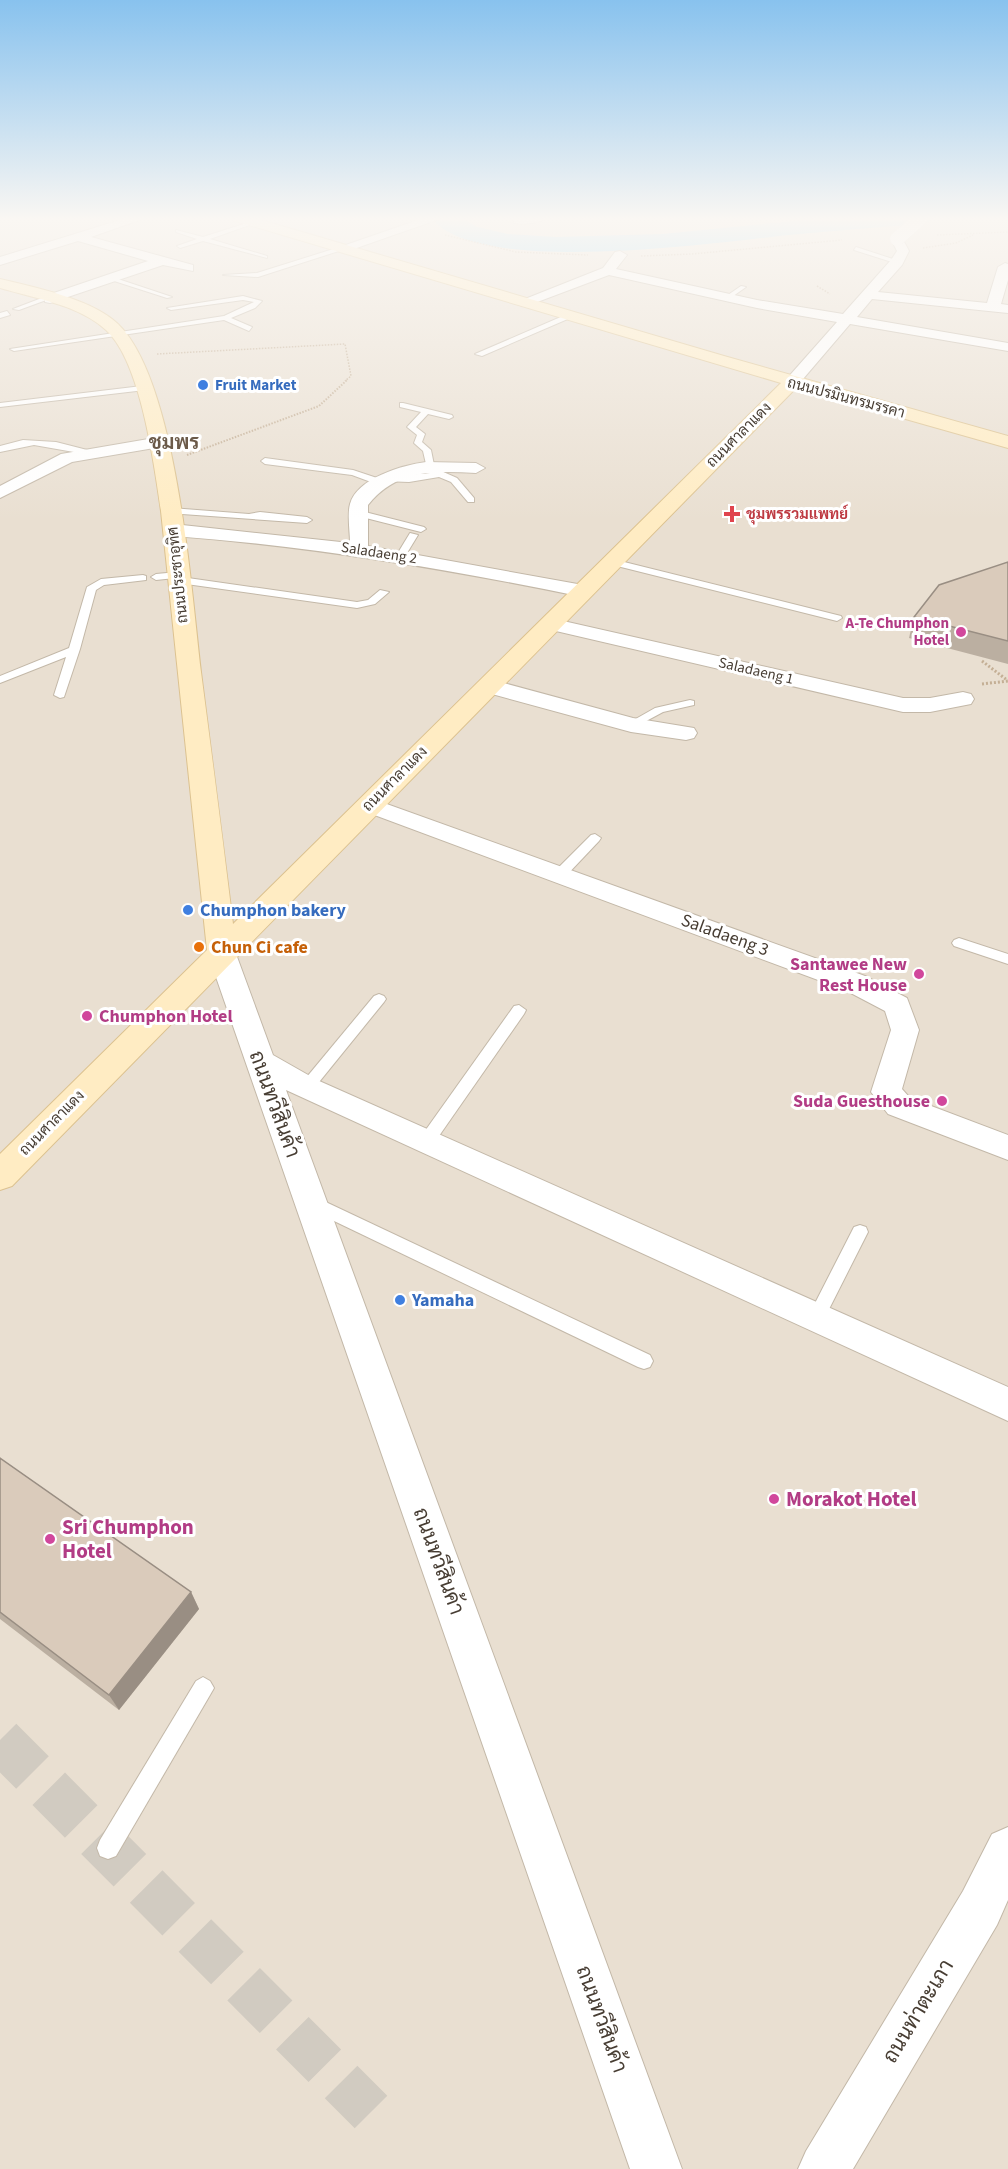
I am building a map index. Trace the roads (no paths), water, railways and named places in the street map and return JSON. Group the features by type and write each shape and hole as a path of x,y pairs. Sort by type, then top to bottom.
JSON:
{"main road":[{"name":"ถนนประชาอุทิศ","path":"98,318 121,334 132,354 160,442 172,521 222,954"},
{"name":"ถนนปรมินทรมรรคา","path":"583,318 791,383 1008,442"},
{"name":"ถนนศาลาแดง","path":"0,1176 791,383"}],"street":[{"path":"791,383 849,318"},
{"path":"850,318 1008,347"},
{"path":"0,493 67,458 91,452 160,442"},
{"path":"358,549 358,504 381,481 402,470 476,468"},
{"name":"Saladaeng 2","path":"172,521 234,534 401,556 583,591"},
{"name":"Saladaeng 1","path":"550,624 903,705 930,705 963,699"},
{"path":"489,686 631,725 686,733"},
{"name":"Saladaeng 3","path":"370,805 855,983 897,1005 905,1030 886,1092 899,1106 1008,1148"},
{"name":"ถนนทวีสินค้า","path":"222,954 656,2169"},
{"path":"260,1061 306,1088 1008,1404"},
{"name":"ถนนท่าตะเภา","path":"824,2169 980,1908 1008,1850"}],"lane":[{"path":"14,349 224,318"},
{"path":"225,318 249,329"},
{"path":"479,354 565,318"},
{"path":"0,405 142,388"},
{"path":"403,405 449,417"},
{"path":"426,411 411,428 421,434 418,443 428,450 430,468 454,480 471,500"},
{"path":"0,449 16,442 33,441 91,452"},
{"path":"265,461 353,473 381,481"},
{"path":"357,513 417,532 401,556"},
{"path":"172,521 260,515 307,520"},
{"path":"612,562 837,618"},
{"path":"156,577 178,578 357,606 371,602 384,592"},
{"path":"60,695 91,589 101,582 143,578"},
{"path":"0,680 75,649"},
{"path":"631,725 649,713 669,705 690,703"},
{"path":"559,874 595,838"},
{"path":"959,943 1008,959"},
{"path":"306,1088 379,999"},
{"path":"426,1142 519,1010"},
{"path":"310,1202 644,1361"},
{"path":"816,1318 860,1232"},
{"path":"108,1848 203,1688"}],"tunnel":[{"path":"0,1740 371,2112"}],"place":[{"name":"Fruit Market","path":"203,385"},
{"name":"ชุมพรรวมแพทย์","path":"732,514"},
{"name":"A-Te Chumphon Hotel","path":"961,632"},
{"name":"Chumphon bakery","path":"188,910"},
{"name":"Chun Ci cafe","path":"199,947"},
{"name":"Santawee New Rest House","path":"919,974"},
{"name":"Chumphon Hotel","path":"87,1016"},
{"name":"Suda Guesthouse","path":"942,1101"},
{"name":"Yamaha","path":"400,1300"},
{"name":"Morakot Hotel","path":"774,1499"},
{"name":"Sri Chumphon Hotel","path":"50,1539"}],"district":[{"name":"ชุมพร","path":"174,443"}]}
